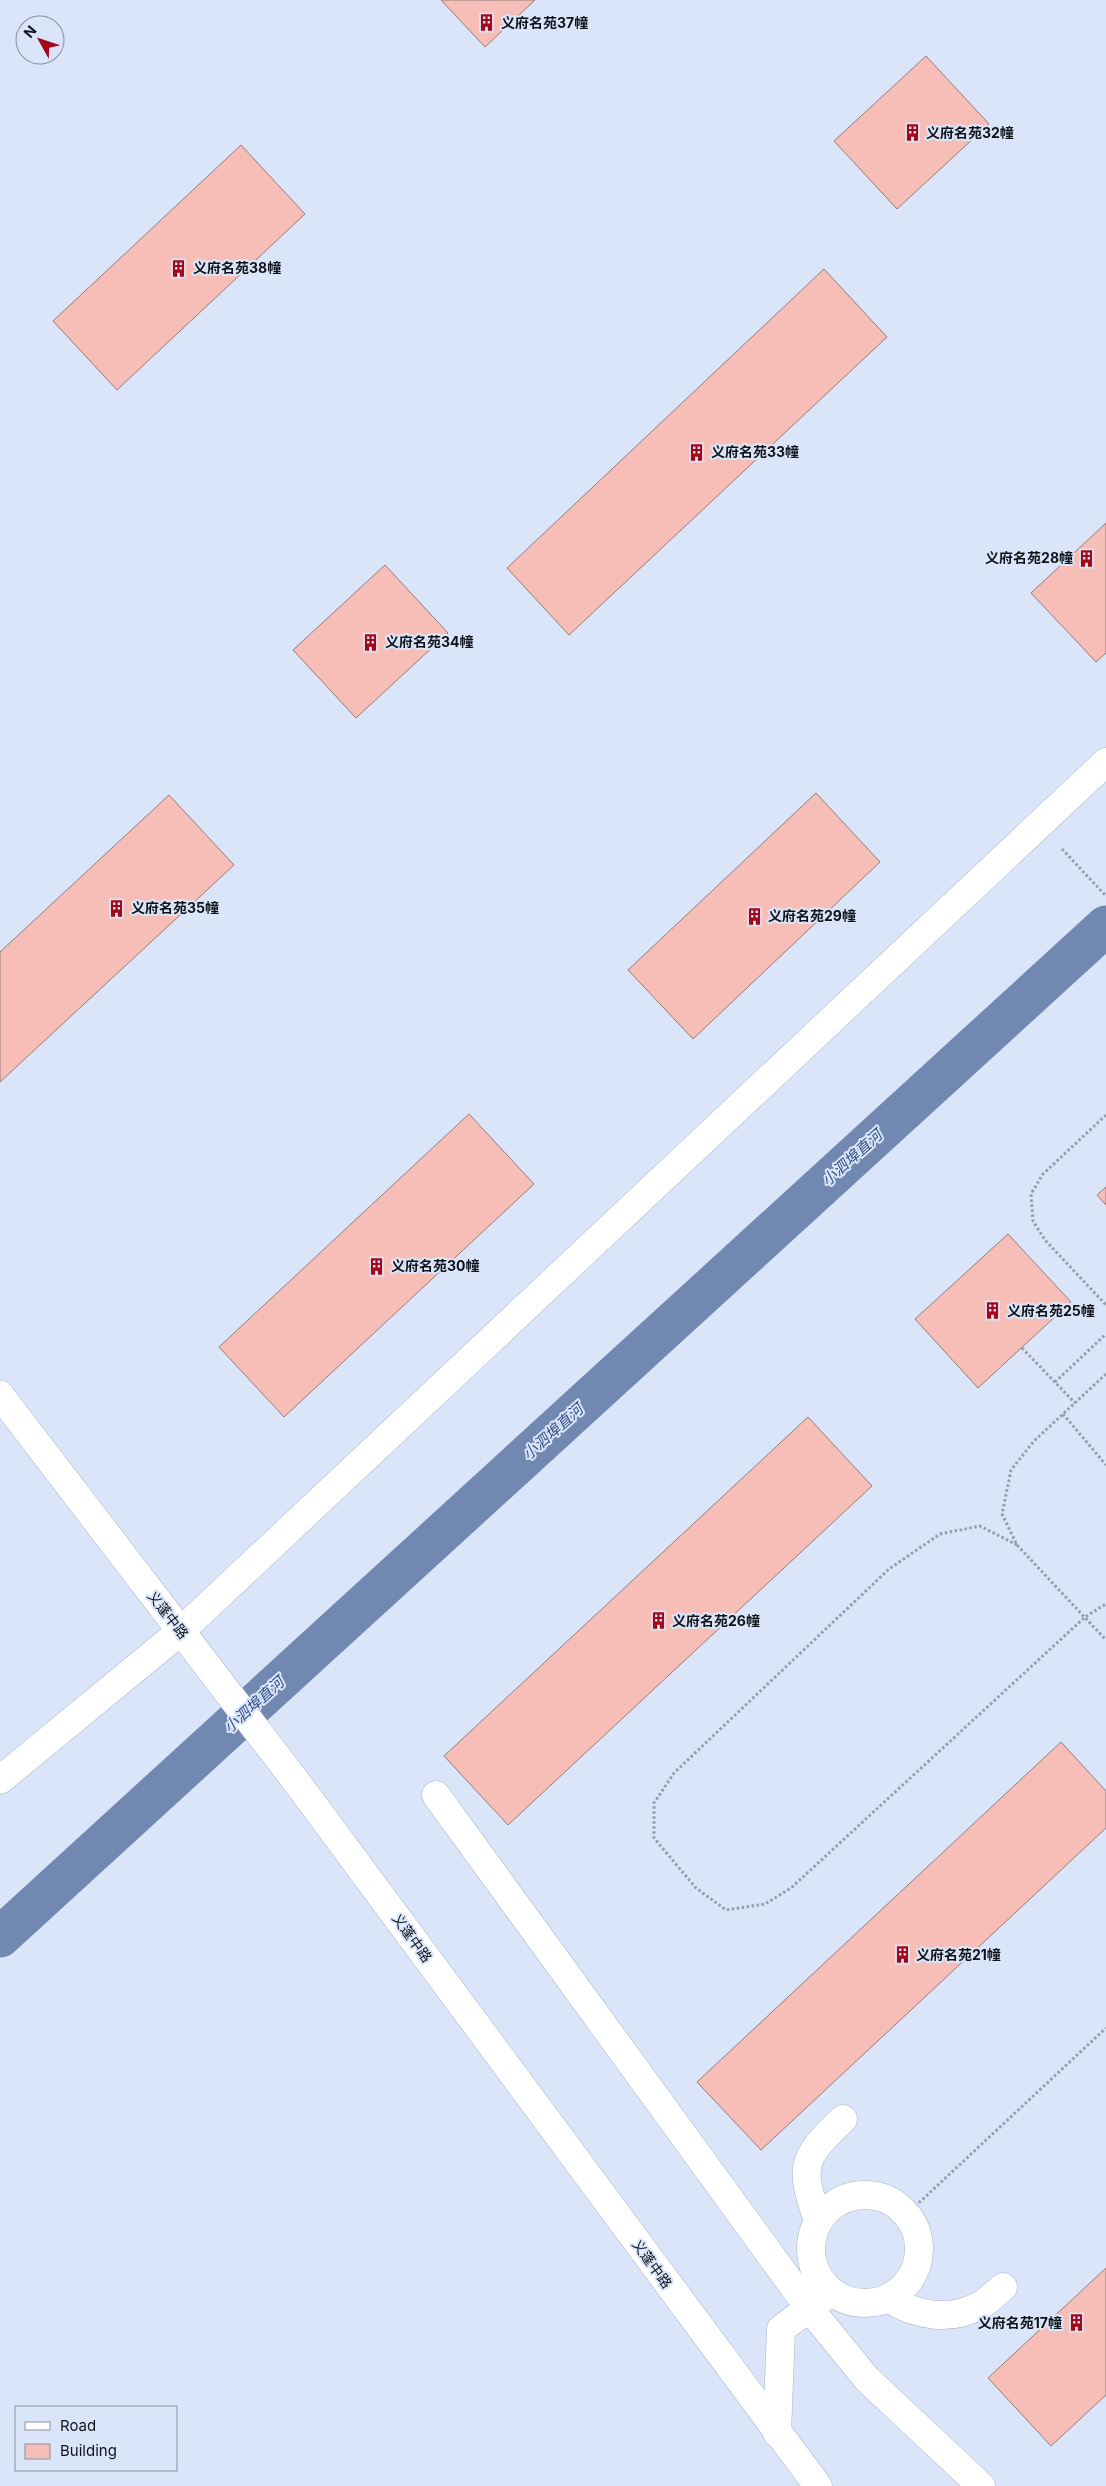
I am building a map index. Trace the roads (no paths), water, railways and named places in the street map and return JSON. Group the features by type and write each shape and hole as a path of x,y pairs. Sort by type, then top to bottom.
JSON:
{"street":[{"path":"0,1780 181,1631 1106,762"},
{"name":"义蓬中路","path":"0,1395 298,1784 818,2486"},
{"path":"436,1795 809,2308 867,2379 981,2486"},
{"path":"818,2222 806,2179 808,2158 825,2136 843,2119"},
{"path":"858,2194 876,2195 894,2201 908,2213 917,2230 920,2247 918,2264 910,2280 898,2293 888,2298 865,2304 848,2301 830,2292 820,2280 812,2263 811,2244 818,2222 825,2211 840,2200 858,2194"},
{"path":"888,2298 905,2309 925,2315 962,2312 982,2304 1003,2288"},
{"path":"777,2433 781,2329 830,2292"}],"waterway":[{"name":"小泗埠直河","path":"0,1937 1106,926"}],"place":[{"name":"义府名苑37幢","path":"487,23"},
{"name":"义府名苑32幢","path":"912,133"},
{"name":"义府名苑38幢","path":"179,268"},
{"name":"义府名苑33幢","path":"697,452"},
{"name":"义府名苑28幢","path":"1087,558"},
{"name":"义府名苑34幢","path":"371,642"},
{"name":"义府名苑35幢","path":"117,908"},
{"name":"义府名苑29幢","path":"754,916"},
{"name":"义府名苑30幢","path":"377,1266"},
{"name":"义府名苑25幢","path":"993,1311"},
{"name":"义府名苑26幢","path":"658,1621"},
{"name":"义府名苑21幢","path":"902,1955"},
{"name":"义府名苑17幢","path":"1076,2323"}]}
